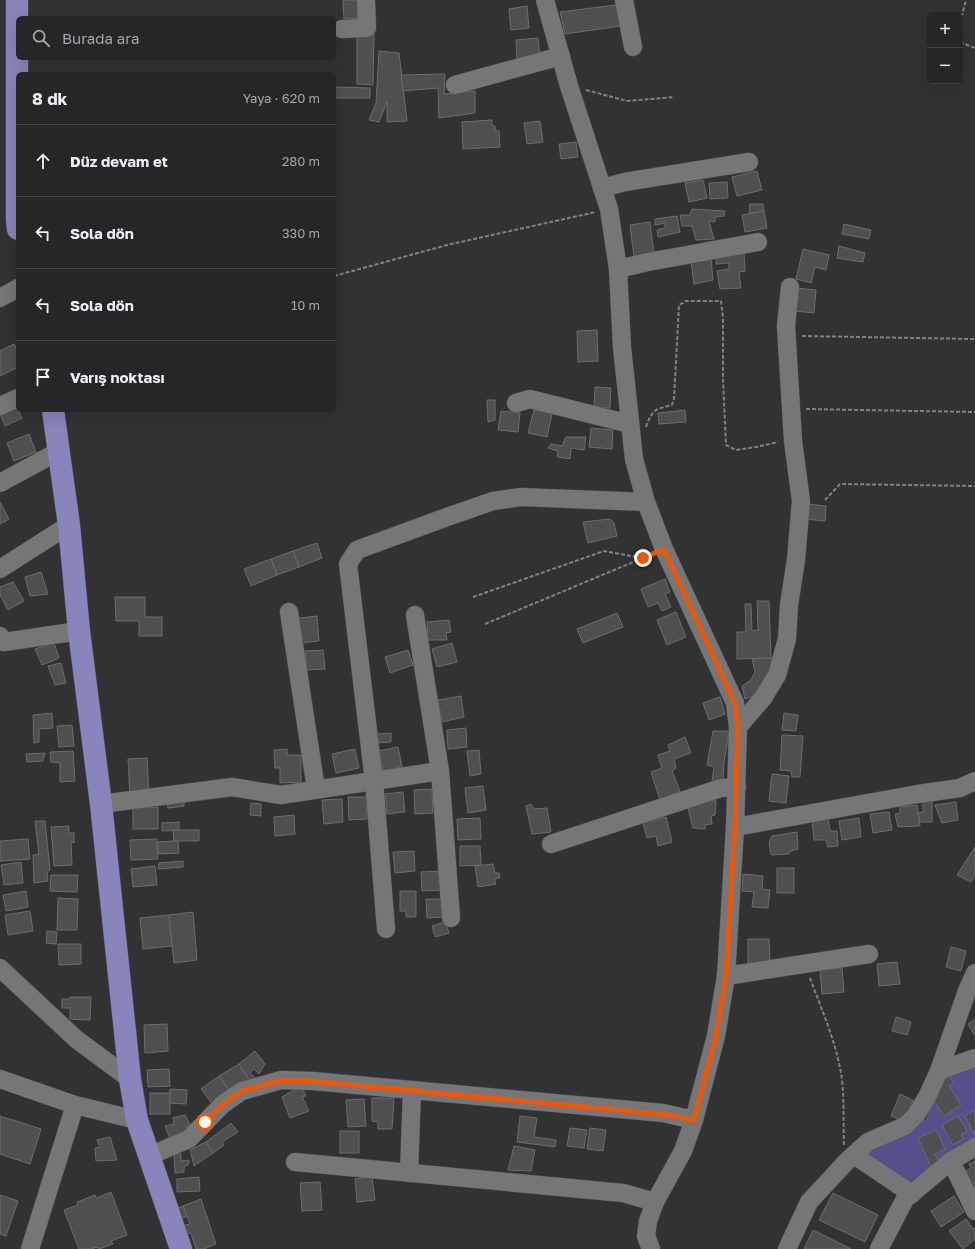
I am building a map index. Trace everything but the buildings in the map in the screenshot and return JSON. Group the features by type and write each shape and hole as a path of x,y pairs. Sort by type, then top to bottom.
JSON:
{"main road":[{"path":"16,0 16,16"},
{"path":"16,60 16,72"},
{"path":"52,412 69,525 79,631 101,804 130,1078 137,1120 181,1249"}],"street":[{"path":"342,29 367,28 366,0"},
{"path":"545,0 569,86 609,209 618,269 622,347 634,458 646,502 664,549 735,703 738,727 737,787 726,976 716,1036 694,1120 683,1151 655,1202 648,1221 646,1236 651,1249"},
{"path":"624,0 633,46"},
{"path":"455,85 561,56"},
{"path":"602,188 625,182 749,162"},
{"path":"618,269 758,242"},
{"path":"738,727 763,698 777,675 787,639 789,605 796,560 801,501 793,441 786,326 790,287"},
{"path":"0,298 16,289"},
{"path":"0,406 16,399"},
{"path":"516,403 530,399 631,429"},
{"path":"0,483 59,451"},
{"path":"386,929 374,781 348,564 357,550 493,501 521,497 646,502"},
{"path":"0,569 69,525"},
{"path":"289,612 316,789"},
{"path":"415,615 440,770 451,918"},
{"path":"0,636 4,642 79,631"},
{"path":"101,804 232,787 281,795 440,770"},
{"path":"735,827 918,794 960,788 975,781"},
{"path":"551,844 721,788 737,787"},
{"path":"726,976 869,954"},
{"path":"0,968 76,1039 130,1078"},
{"path":"787,1249 808,1202 868,1142 905,1126 916,1115 939,1071 967,991 975,973"},
{"path":"939,1071 975,1058"},
{"path":"0,1079 75,1105 137,1120"},
{"path":"149,1156 189,1138 223,1104 242,1091 281,1080 312,1081 663,1114 694,1120"},
{"path":"409,1173 412,1090"},
{"path":"30,1249 75,1105"},
{"path":"879,1249 905,1199 951,1161 975,1147"},
{"path":"854,1155 912,1194"},
{"path":"951,1161 975,1211"},
{"path":"296,1162 623,1193 655,1202"}],"path":[{"path":"963,12 966,0"},
{"path":"963,43 975,48"},
{"path":"569,86 627,101 674,97"},
{"path":"336,275 447,245 609,209"},
{"path":"631,429 646,427 650,416 657,408 672,405 674,398 679,305 686,301 721,301 723,318 723,380 726,445 736,450 776,442 793,441"},
{"path":"787,337 811,336 975,339"},
{"path":"806,409 975,412"},
{"path":"825,500 840,484 975,486"},
{"path":"485,624 664,549"},
{"path":"473,597 604,551 643,558"},
{"path":"806,964 832,1039 840,1069 843,1104 844,1147 854,1155"}],"shaded area":[{"path":"975,1063 975,1141 909,1182 867,1154 868,1146 907,1130 926,1119 928,1109 943,1074"}],"route":[{"path":"205,1122 223,1104 242,1091 281,1080 312,1081 663,1114 694,1120 716,1036 726,976 735,827 738,727 735,703 664,549 643,558"}]}
